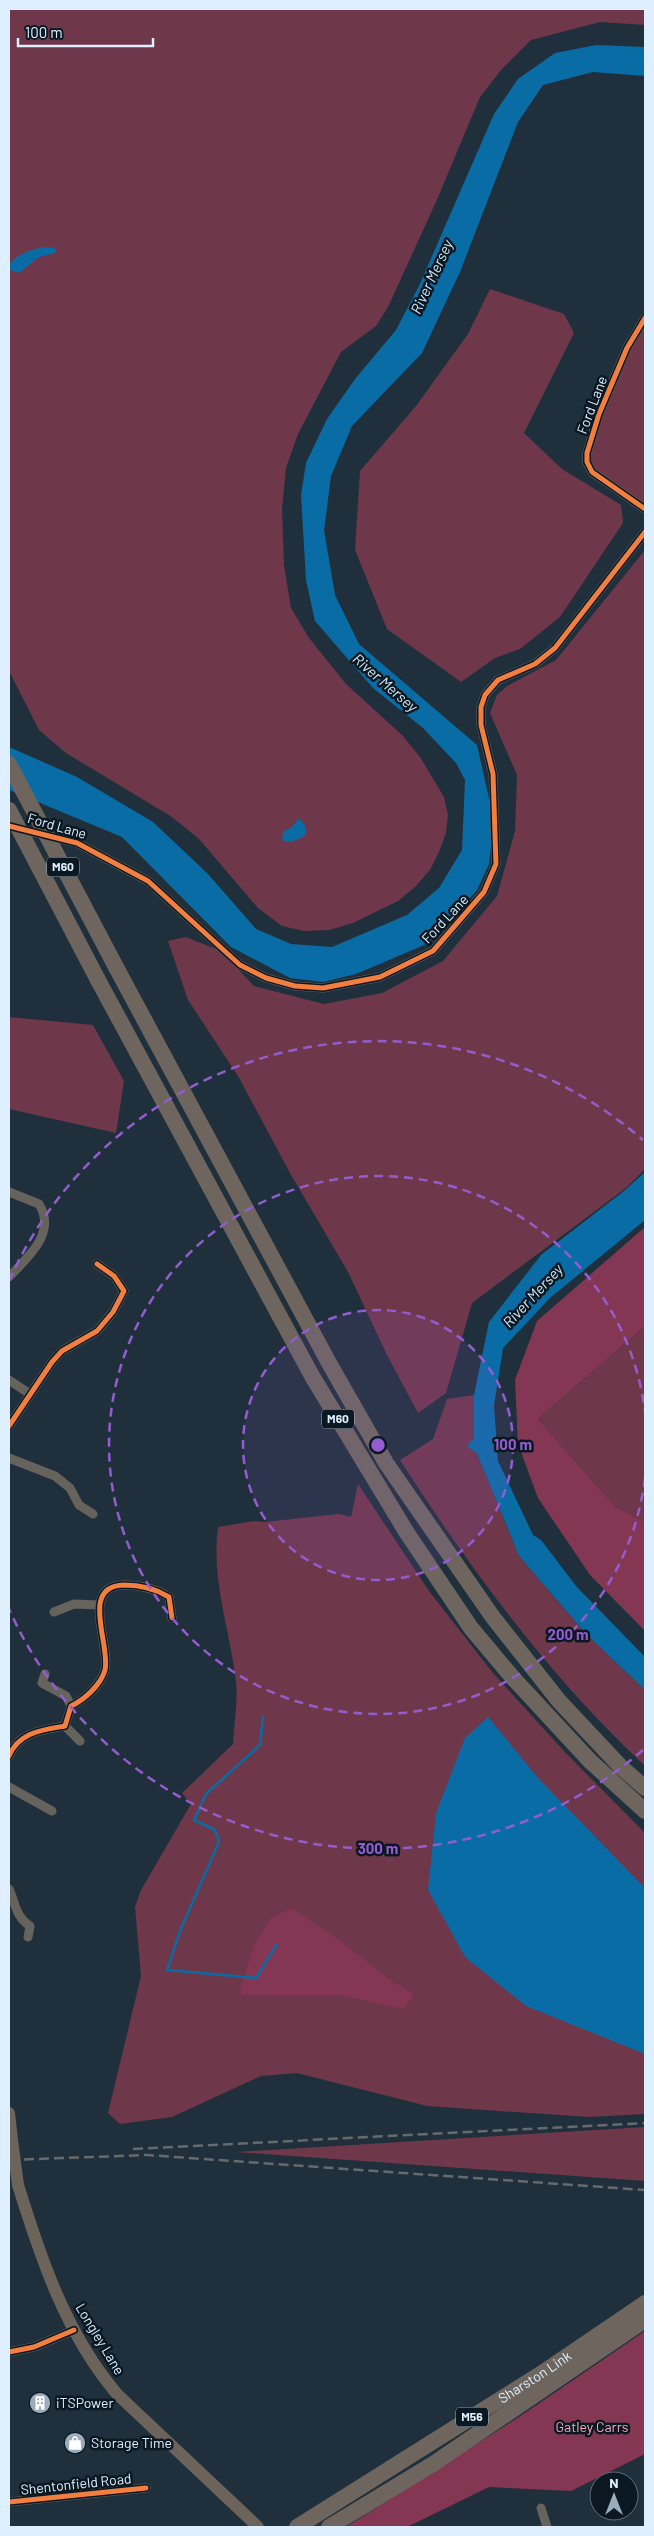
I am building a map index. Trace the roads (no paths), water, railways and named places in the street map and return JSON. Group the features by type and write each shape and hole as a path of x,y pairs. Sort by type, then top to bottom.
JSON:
{"highway":[{"name":"M60","path":"9,764 329,1363 386,1463 492,1616 559,1701 621,1767 645,1788"},
{"name":"M60","path":"9,810 98,980 312,1376 407,1533 472,1628 512,1678 590,1761 645,1811"},
{"name":"Sharston Link","path":"297,2527 542,2373 645,2303"},
{"name":"Sharston Link","path":"330,2527 432,2464 645,2320"}],"main road":[{"name":"Longley Lane","path":"9,2112 18,2185 36,2246 74,2330 103,2378 117,2394 254,2524"}],"street":[{"name":"Ford Lane","path":"645,318 627,348 599,414 587,453 587,462 592,472 645,509"},
{"name":"Ford Lane","path":"9,826 77,843 148,881 240,965 266,978 294,986 324,988 380,977 433,951 484,892 496,864 493,774 481,725 481,707 485,695 498,680 535,664 555,648 645,532"},
{"path":"9,1192 39,1204 46,1225 42,1239 9,1277"},
{"path":"9,1426 62,1351 98,1331 117,1305 124,1291 114,1276 98,1264"},
{"path":"9,1380 30,1394"},
{"path":"9,1458 55,1476 70,1488 80,1505 92,1514"},
{"path":"71,1706 80,1702 100,1682 105,1670 106,1658 101,1633 100,1606 102,1596 108,1589 117,1586 157,1590 169,1597 172,1618"},
{"path":"54,1612 74,1604 100,1606"},
{"path":"45,1674 42,1683 66,1696 71,1706 65,1726"},
{"path":"65,1726 80,1740"},
{"path":"9,1756 20,1738 42,1730 65,1726"},
{"path":"9,1787 52,1811"},
{"path":"9,1889 15,1910 22,1920 30,1926 28,1937"},
{"path":"9,2352 34,2347 74,2330"},
{"name":"Shentonfield Road","path":"9,2502 146,2488"},
{"path":"541,2508 546,2527"}],"water":[{"name":"River Mersey","path":"596,45 645,47 645,76 593,72 543,85 518,122 460,272 422,353 352,426 331,476 324,530 335,595 359,644 477,745 494,821 489,864 477,890 429,943 356,974 323,982 290,978 231,947 122,837 9,790 9,747 77,777 153,822 208,874 256,929 291,944 332,947 407,915 439,888 462,850 465,780 456,763 423,728 373,688 315,621 306,580 301,495 306,463 327,419 355,379 396,330 419,286 494,114 518,79 555,53"},
{"path":"50,247 56,249 55,253 39,257 19,273 10,270 9,265 12,261 22,254 39,248"},
{"path":"299,818 306,827 306,835 292,842 284,841 282,838 284,831 292,827"},
{"name":"River Mersey","path":"645,1172 645,1220 550,1298 503,1348 494,1406 498,1461 533,1535 541,1540 576,1586 645,1657 645,1690 587,1635 519,1556 477,1454 467,1446 474,1438 474,1395 489,1322 541,1255 624,1191"},
{"path":"488,1717 538,1778 645,1888 645,2054 526,2006 465,1957 428,1890 436,1813 465,1738"}],"waterway":[{"path":"263,1717 260,1745 206,1794 194,1820 215,1830 219,1842 180,1931 167,1970 256,1978 277,1944"}],"railway":[{"path":"133,2149 645,2123"},
{"path":"9,2160 147,2155 645,2190"}],"place":[{"name":"iTSPower","path":"40,2403"},
{"name":"Storage Time","path":"75,2443"}],"park label":[{"name":"Gatley Carrs","path":"592,2427"}]}
